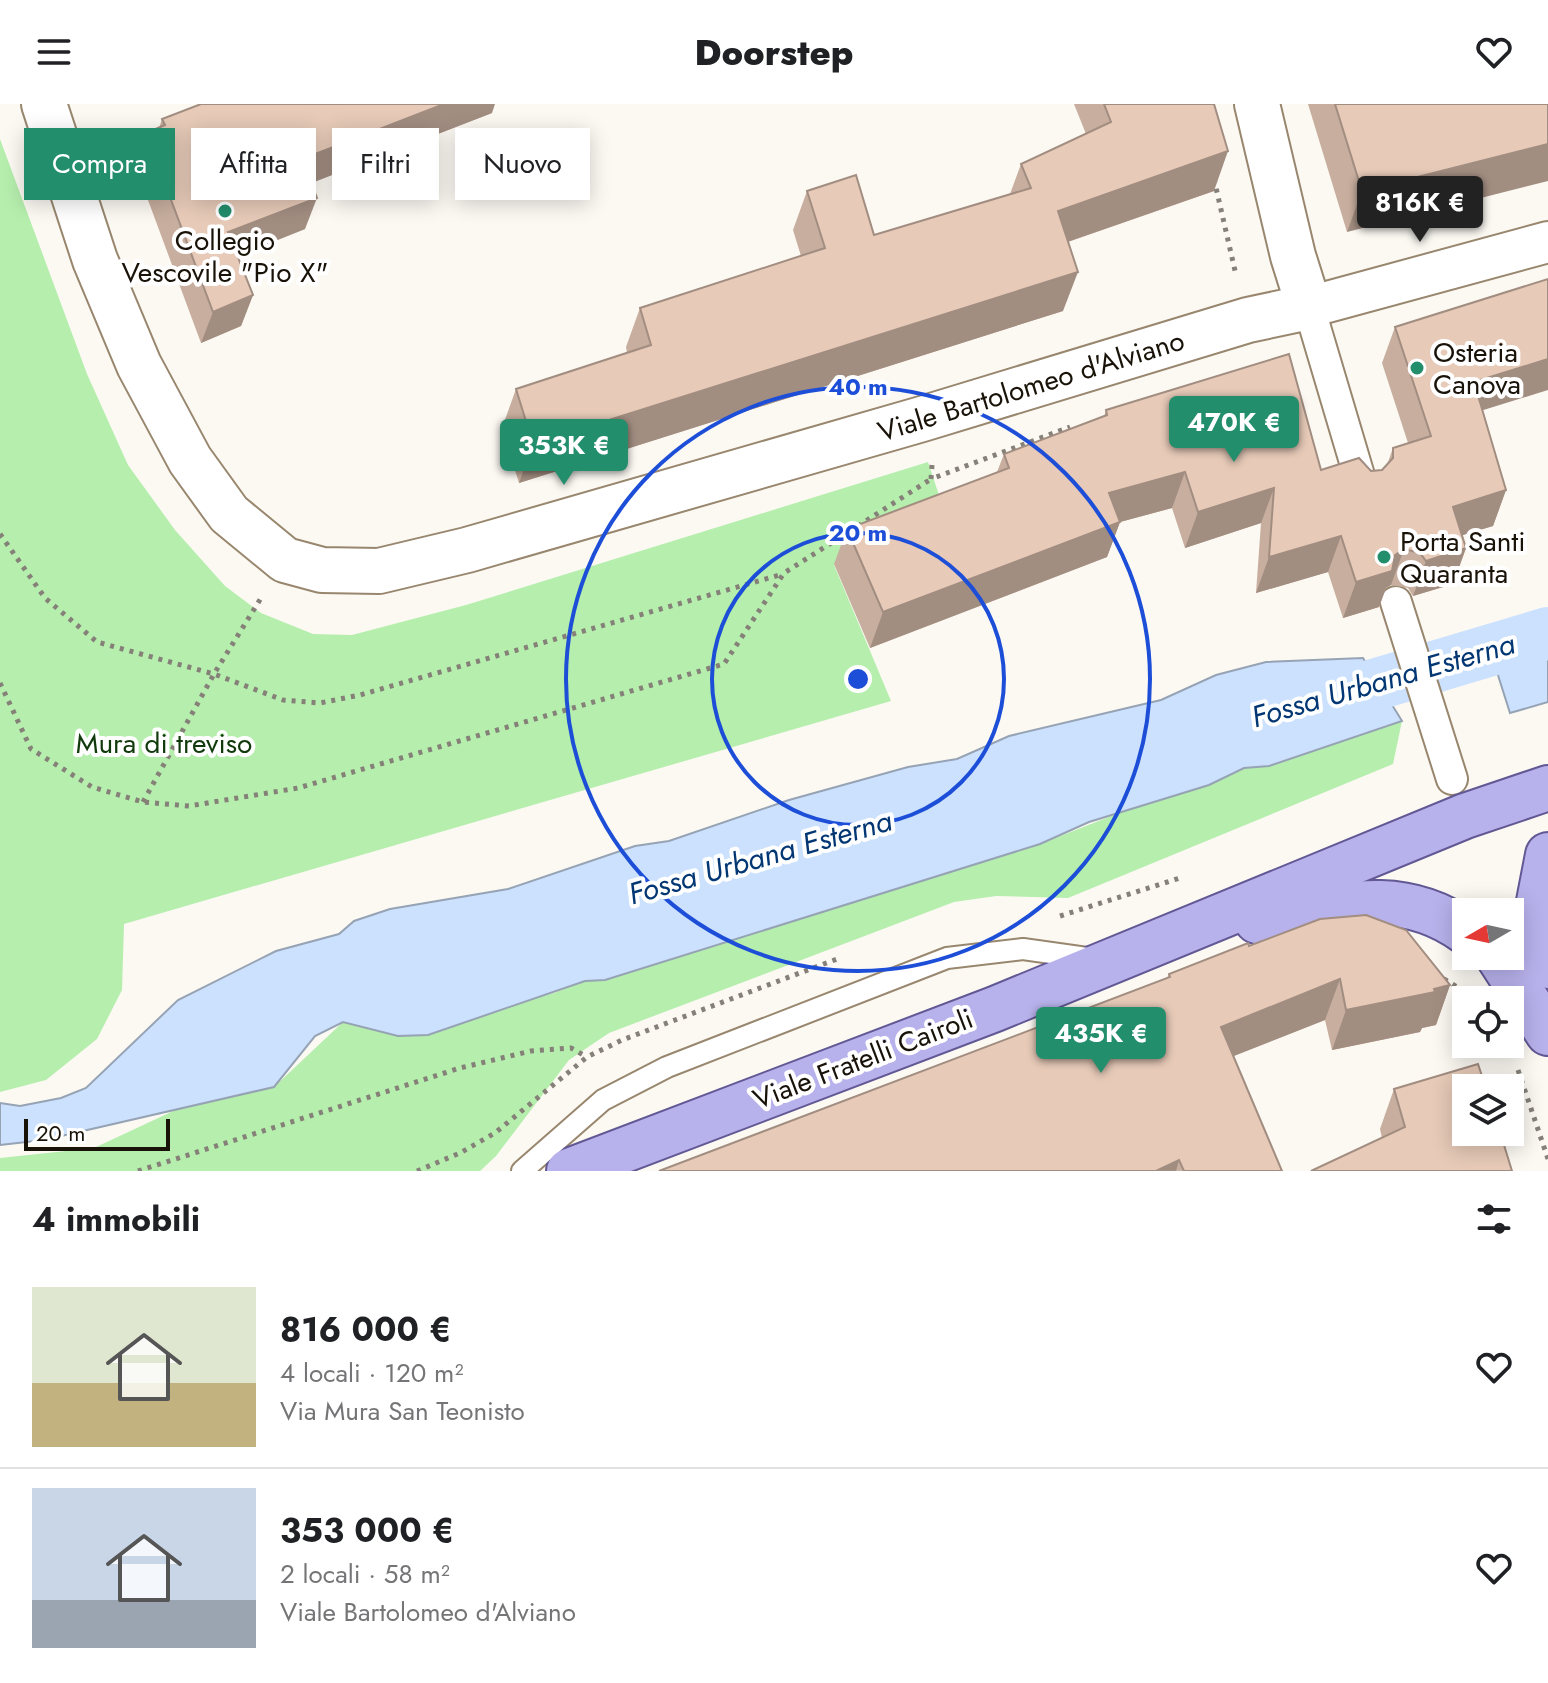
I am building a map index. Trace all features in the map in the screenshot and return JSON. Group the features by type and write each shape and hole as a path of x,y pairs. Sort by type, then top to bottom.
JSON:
{"main road":[{"name":"Viale Fratelli Cairoli","path":"569,1171 995,1009 1176,936 1458,797 1548,788"},
{"path":"1548,855 1537,912 1548,966"},
{"path":"1176,936 1373,901 1409,903 1452,922"},
{"path":"1507,970 1548,1033"}],"street":[{"name":"Viale Bartolomeo d'Alviano","path":"44,104 95,260 139,365 190,460 229,514 285,560 322,570 379,571 467,550 922,419 1248,320 1309,307"},
{"path":"1257,104 1293,256 1363,489"},
{"path":"1309,307 1548,242"},
{"path":"1396,602 1458,797"}],"lane":[{"path":"522,1171 603,1100 667,1067 947,958 1023,949 1110,961"}],"path":[{"path":"1211,164 1248,320"},
{"path":"0,534 45,598 97,642 214,674 283,700 320,703 360,695 784,573 931,479"},
{"path":"143,802 214,674 285,560"},
{"path":"0,683 31,749 92,787 143,802 189,806 298,788 724,664 784,573"},
{"path":"138,1171 460,1068 531,1051 571,1048 587,1057"},
{"path":"1512,1058 1548,1159"}],"green space":[{"name":"Mura di treviso","path":"0,139 87,374 128,465 175,530 225,586 261,613 313,634 352,635 466,605 928,462 948,522 834,565 891,701 124,924 122,990 97,1039 46,1080 0,1092"},
{"path":"1402,721 1393,764 1068,898 996,896 954,902 609,1033 569,1060 496,1156 480,1171 0,1171 0,1158 94,1148 186,1105 274,1087 343,1022 398,1036 554,993 585,981 605,980 1040,844 1160,797 1209,785 1244,768 1270,766"}],"water":[{"path":"1548,610 1548,702 1510,713 1483,628"},
{"path":"1363,658 1402,721 1269,766 1244,768 1209,785 1089,822 1040,844 605,980 585,981 428,1035 398,1036 343,1022 315,1036 274,1087 44,1140 0,1145 0,1103 20,1106 61,1098 86,1088 178,1000 276,951 339,934 354,921 390,909 508,889 635,846 669,841 789,800 908,767 957,759 1009,736 1161,700 1216,675 1266,662"}],"building":[{"path":"201,104 444,104 382,128 332,128 332,147 316,154 316,128 191,128 191,200 312,200 228,232 253,295 213,312 171,200 175,200 175,128 158,128 165,125 162,119"},
{"path":"1104,104 1214,104 1228,151 1058,211 1078,272 533,444 516,389 651,345 640,308 825,248 807,191 856,175 874,235 1031,188 1021,164 1111,122"},
{"path":"1335,104 1548,104 1548,144 1362,191"},
{"path":"1548,279 1548,359 1474,382 1506,490 1453,507 1466,548 1426,561 1420,553 1404,549 1395,555 1392,571 1356,582 1341,536 1269,557 1274,488 1198,512 1185,472 1109,493 1120,522 883,612 847,529 1009,468 1004,454 1107,415 1106,410 1289,354 1321,470 1359,458 1371,471 1382,470 1393,458 1393,448 1431,436 1395,327"},
{"path":"1366,915 1406,930 1450,985 1434,989 1435,992 1346,1010 1340,979 1221,1027 1282,1171 1184,1171 1179,1160 1156,1171 659,1171 1170,977 1169,974 1248,943 1249,946 1320,919"},
{"path":"1478,1064 1481,1074 1452,1074 1452,1146 1504,1146 1512,1171 1311,1171 1405,1127 1394,1089"}],"waterway":[{"name":"Fossa Urbana Esterna","path":"1310,704 1548,633"}],"place":[{"name":"Collegio Vescovile \"Pio X\"","path":"225,211"},
{"name":"Osteria Canova","path":"1417,368"},
{"name":"Porta Santi Quaranta","path":"1384,557"}]}
